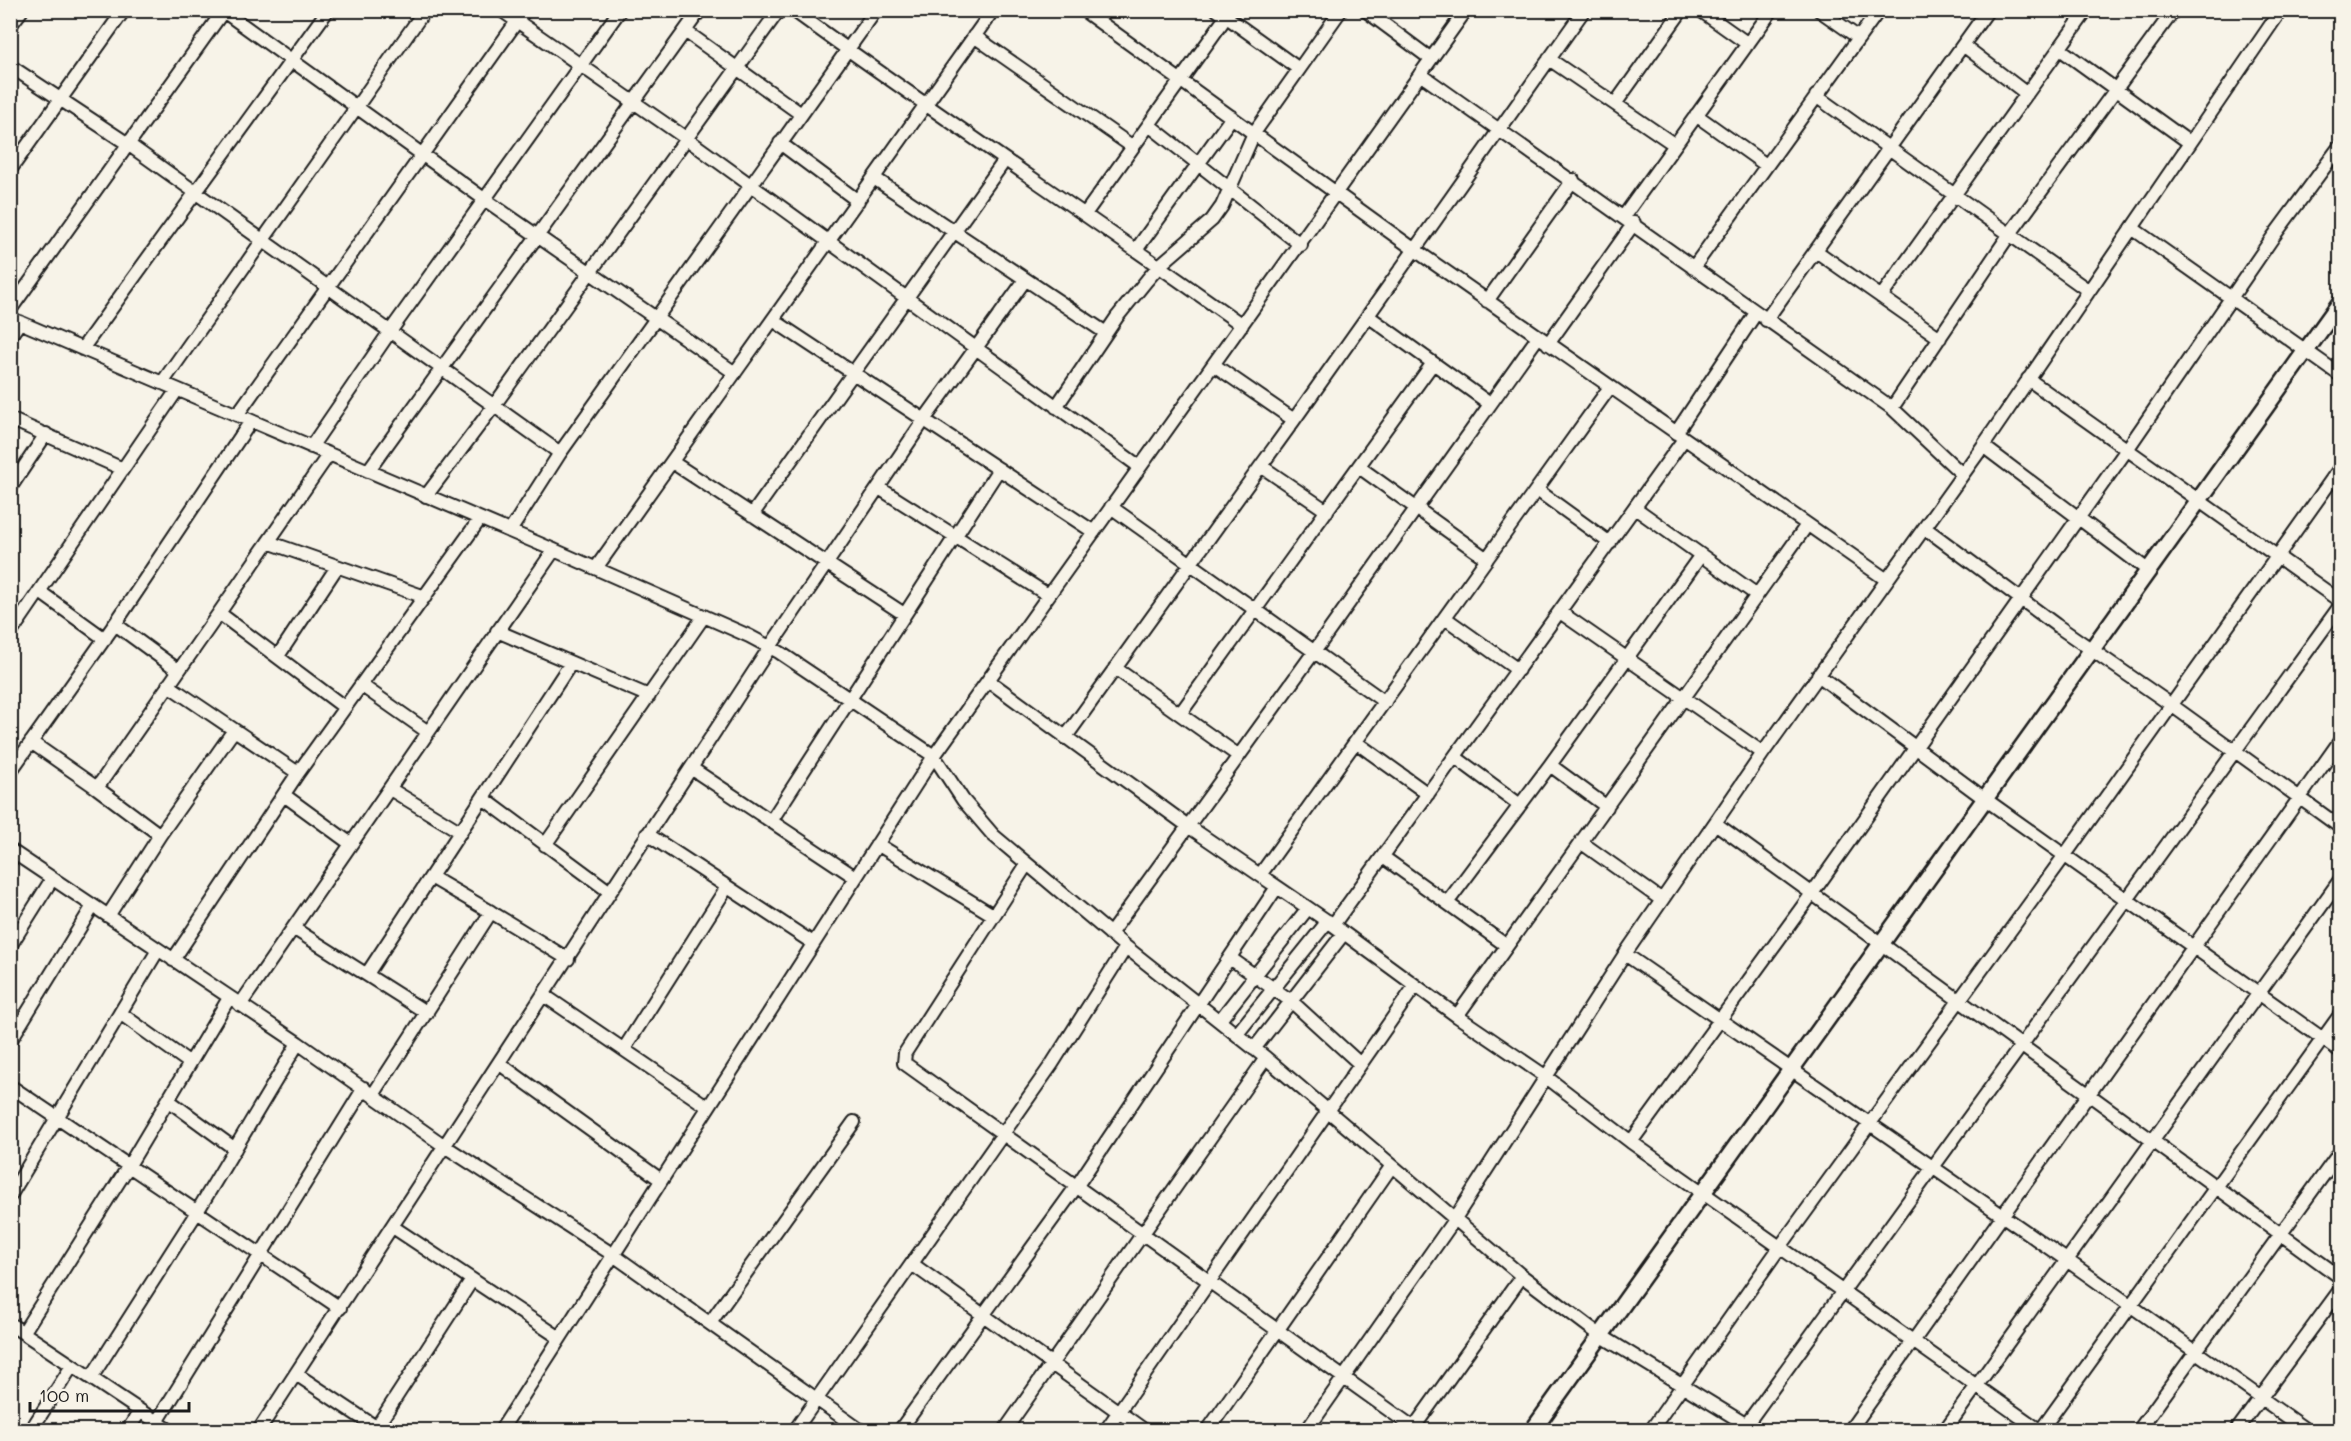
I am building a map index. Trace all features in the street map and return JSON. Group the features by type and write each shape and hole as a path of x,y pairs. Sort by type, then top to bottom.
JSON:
{"main road":[{"path":"1533,1431 2340,303"}],"street":[{"path":"10,26 22,10"},
{"path":"10,170 124,10"},
{"path":"82,349 328,10"},
{"path":"162,383 425,10"},
{"path":"501,10 750,184 828,243 1140,467"},
{"path":"237,415 525,10"},
{"path":"311,447 388,333 620,10"},
{"path":"368,471 700,10"},
{"path":"426,496 493,407 779,10"},
{"path":"793,10 925,106 1085,214 1242,326"},
{"path":"510,531 560,453 876,10"},
{"path":"596,568 993,10"},
{"path":"1083,10 1415,250 1887,580"},
{"path":"1056,407 1106,333 1159,266 1212,220 1231,190 1254,133 1341,10"},
{"path":"1365,10 1431,59"},
{"path":"501,1431 612,1254 934,756 1301,245 1466,10"},
{"path":"1065,738 1191,565 1584,10"},
{"path":"1616,104 1682,10"},
{"path":"1700,10 1748,44"},
{"path":"1110,934 1490,404 1543,340 1629,220 1676,145 1772,10"},
{"path":"1819,10 1859,39"},
{"path":"1693,268 1879,10"},
{"path":"1237,1034 1383,857 1635,508 1680,436 1761,317 1816,251 1988,10"},
{"path":"1881,297 2087,10"},
{"path":"1892,408 2010,235 2174,10"},
{"path":"1307,1431 1454,1220 1545,1076 1714,823 1983,446 2282,10"},
{"path":"10,310 223,11 484,199 735,373"},
{"path":"1085,214 1181,80 1224,13 1299,69"},
{"path":"685,31 801,114"},
{"path":"974,36 1133,147"},
{"path":"1963,45 2027,94"},
{"path":"2060,49 2190,143"},
{"path":"1549,59 1676,145"},
{"path":"10,66 128,144 264,240 388,333 560,453"},
{"path":"1420,74 1573,180 1761,317 1892,408 1962,474"},
{"path":"1816,96 2089,291"},
{"path":"1696,116 1766,165"},
{"path":"1136,250 1232,117"},
{"path":"1149,125 1301,245"},
{"path":"780,143 858,201"},
{"path":"1631,1142 1811,895 2340,146"},
{"path":"752,515 854,375 1005,160"},
{"path":"874,178 1106,333"},
{"path":"1487,301 1573,180"},
{"path":"2132,228 2340,375"},
{"path":"1816,251 1940,338"},
{"path":"259,1431 545,996 647,834 770,647 924,420 1025,280"},
{"path":"1368,316 1490,404"},
{"path":"10,336 15,320 596,568 770,647 934,756 975,816 1027,864 1126,947 1266,1058 1391,1167 1522,1276 1600,1335 1750,1428 1843,1292 2237,752 2340,606"},
{"path":"773,320 1094,532"},
{"path":"1180,714 1433,363"},
{"path":"1214,366 1294,420"},
{"path":"2028,380 2128,448 2340,601"},
{"path":"1260,875 1357,743 1610,387"},
{"path":"10,634 177,390"},
{"path":"10,419 123,469"},
{"path":"10,772 105,639 251,421"},
{"path":"10,488 46,434"},
{"path":"1983,446 2149,571"},
{"path":"97,788 328,454"},
{"path":"672,462 904,614"},
{"path":"1261,466 1327,511"},
{"path":"1359,467 1487,560"},
{"path":"1651,1431 1780,1247 2065,855 2170,704 2279,556 2340,468"},
{"path":"771,821 999,469"},
{"path":"879,488 1048,595"},
{"path":"1537,490 1610,543"},
{"path":"1112,507 1385,702"},
{"path":"1635,508 1758,595"},
{"path":"173,960 298,773 480,519"},
{"path":"1457,1016 1807,525"},
{"path":"1925,528 2091,650 2340,827"},
{"path":"268,542 425,597"},
{"path":"240,1005 554,550"},
{"path":"1447,903 1550,765 1701,555"},
{"path":"278,656 337,567"},
{"path":"40,592 105,639"},
{"path":"219,612 344,707"},
{"path":"1560,612 1763,753"},
{"path":"545,845 704,616"},
{"path":"1445,618 1518,670"},
{"path":"115,624 178,670"},
{"path":"497,631 649,696"},
{"path":"367,974 571,663"},
{"path":"1115,668 1239,756"},
{"path":"1818,675 1985,799 2340,1051"},
{"path":"989,681 1188,826 1330,923 1457,1016 1545,1076 1631,1142 2040,1431 2340,1015"},
{"path":"168,685 298,773"},
{"path":"361,685 428,732"},
{"path":"108,916 160,835 234,730"},
{"path":"1850,1431 2001,1215 2340,741"},
{"path":"31,742 160,835"},
{"path":"1357,743 1428,794"},
{"path":"1455,757 1520,805"},
{"path":"1550,765 1606,807"},
{"path":"691,768 855,876"},
{"path":"390,789 461,832"},
{"path":"284,795 351,844"},
{"path":"483,798 610,892"},
{"path":"1714,823 2340,1277"},
{"path":"647,834 813,943"},
{"path":"1582,843 1662,900"},
{"path":"877,844 993,915"},
{"path":"10,850 298,1043 446,1147 612,1254 860,1431"},
{"path":"1383,857 1507,946"},
{"path":"1027,864 903,1059 908,1068 1344,1377 1414,1430 1522,1276"},
{"path":"431,877 568,959"},
{"path":"10,946 52,879"},
{"path":"1945,1431 2340,880"},
{"path":"624,1049 728,887"},
{"path":"900,1431 1076,1187 1277,887"},
{"path":"10,1041 93,906"},
{"path":"1220,1020 1308,908"},
{"path":"157,1422 261,1254 368,1092 427,1012 491,912"},
{"path":"293,928 427,1012"},
{"path":"1254,1049 1344,933"},
{"path":"795,1431 1052,1064 1126,947"},
{"path":"10,1196 158,950"},
{"path":"1625,954 1720,1017 2306,1431"},
{"path":"1230,958 1291,1001 1360,1064"},
{"path":"1107,1431 1208,1281 1415,986"},
{"path":"545,996 708,1107"},
{"path":"23,1333 128,1167 229,998"},
{"path":"120,1013 190,1063"},
{"path":"91,1378 197,1212 298,1043"},
{"path":"1005,1431 1266,1058"},
{"path":"500,1064 661,1180"},
{"path":"10,1086 340,1308"},
{"path":"168,1100 235,1149"},
{"path":"710,1323 854,1122"},
{"path":"2139,1431 2340,1152"},
{"path":"1208,1431 1391,1167"},
{"path":"393,1227 560,1338"},
{"path":"912,1264 1144,1431"},
{"path":"296,1374 378,1429 471,1280"},
{"path":"2237,1431 2340,1290"},
{"path":"11,1325 169,1431"},
{"path":"31,1431 72,1366"},
{"path":"128,1431 140,1411"}]}
